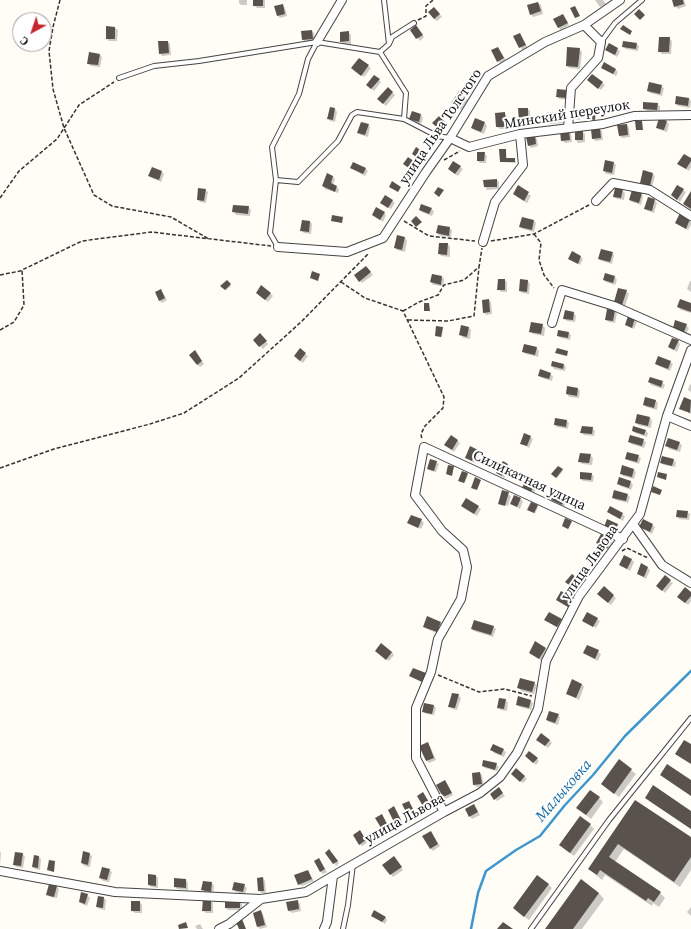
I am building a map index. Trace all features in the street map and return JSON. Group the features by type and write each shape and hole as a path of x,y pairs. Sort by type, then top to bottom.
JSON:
{"street":[{"path":"317,42 342,0"},
{"name":"улица Льва Толстого","path":"278,247 347,252 383,238 450,138 488,76 544,42 584,25 620,0"},
{"path":"568,128 571,88 598,58 601,42 584,25"},
{"name":"Минский переулок","path":"469,147 520,134 603,124 634,116 691,115"},
{"path":"484,242 495,202 523,165 520,134"},
{"path":"450,138 469,147"},
{"path":"596,201 613,184 650,190 691,216"},
{"path":"552,323 562,290 614,306 691,340"},
{"name":"улица Львова","path":"0,871 116,892 261,899 306,892 444,812 480,793 500,777 517,753 538,709 546,661 579,596 623,539 640,514 667,416 691,350"},
{"path":"667,416 691,426"},
{"path":"424,447 415,495 442,531 463,550 467,567 460,600 438,640 431,672 416,708 416,758 444,812"},
{"name":"Силикатная улица","path":"424,447 623,539"},
{"path":"633,524 662,565 691,583"},
{"path":"324,929 327,922 333,876"},
{"path":"219,929 229,924 261,899"}],"lane":[{"path":"384,0 389,44"},
{"path":"601,42 615,23 642,0"},
{"path":"380,52 389,44 392,37 414,22"},
{"path":"278,247 270,233 276,180 272,147 299,94 308,59 317,42"},
{"path":"119,78 154,66 199,61 317,42 380,52 406,93 404,119"},
{"path":"276,180 298,182 338,140 352,115 357,112 404,119 437,136 450,138"},
{"path":"530,929 609,820 691,718"},
{"path":"343,929 348,905 353,864"}],"path":[{"path":"60,0 49,51 53,89 64,128 94,195 112,206 171,217 210,239"},
{"path":"414,22 426,16 426,6 433,0"},
{"path":"0,198 19,171 57,139 79,105 119,78"},
{"path":"443,161 469,147"},
{"path":"397,217 429,236 484,242 534,234 596,201"},
{"path":"0,275 22,270 82,241 151,232 278,247"},
{"path":"534,234 541,243 539,260 544,275 553,288 562,290"},
{"path":"407,320 448,321 474,316 479,267 484,242"},
{"path":"0,468 54,449 150,424 184,413 239,378 301,322 373,249"},
{"path":"403,311 419,302 438,295 444,285 464,280 479,267"},
{"path":"0,330 14,322 24,305 22,270"},
{"path":"341,282 365,298 403,311 444,397 443,408 425,426 422,434 424,447"},
{"path":"621,552 627,548 648,559"},
{"path":"431,672 479,692 504,689 540,698"}],"building":[{"path":"253,0 263,0 263,6 253,6"},
{"path":"672,0 683,0 684,4 674,7"},
{"path":"538,2 541,11 530,15 527,5"},
{"path":"283,4 285,14 277,16 274,6"},
{"path":"575,6 580,16 575,18 570,8"},
{"path":"434,7 440,14 434,19 428,12"},
{"path":"639,9 645,15 640,20 634,14"},
{"path":"563,14 568,23 558,28 553,19"},
{"path":"416,25 423,35 416,39 410,30"},
{"path":"623,25 632,31 630,35 620,29"},
{"path":"106,26 115,27 115,39 106,39"},
{"path":"312,30 313,39 302,40 301,31"},
{"path":"349,31 349,41 340,42 340,32"},
{"path":"520,33 526,45 519,48 513,36"},
{"path":"659,37 670,37 669,52 658,52"},
{"path":"158,41 168,41 169,53 159,54"},
{"path":"623,41 637,43 636,49 622,47"},
{"path":"609,43 618,48 615,55 605,50"},
{"path":"498,47 504,58 497,62 491,50"},
{"path":"567,47 580,48 578,67 566,66"},
{"path":"89,52 100,54 98,65 87,64"},
{"path":"359,58 369,65 361,76 351,68"},
{"path":"604,62 616,69 613,74 601,68"},
{"path":"592,74 603,82 598,89 587,80"},
{"path":"374,75 380,79 371,89 366,85"},
{"path":"649,82 662,85 660,94 647,91"},
{"path":"388,87 393,92 383,104 377,99"},
{"path":"557,89 567,90 566,98 556,97"},
{"path":"459,91 466,96 458,108 451,103"},
{"path":"676,96 689,98 688,106 675,104"},
{"path":"643,102 658,103 657,110 643,109"},
{"path":"330,107 335,108 333,120 327,119"},
{"path":"518,108 528,108 528,122 519,122"},
{"path":"590,108 596,109 595,120 589,119"},
{"path":"573,110 580,111 579,119 572,118"},
{"path":"412,111 421,114 419,122 409,119"},
{"path":"505,112 506,127 496,127 495,113"},
{"path":"560,112 561,121 546,122 546,113"},
{"path":"439,116 446,123 440,130 432,123"},
{"path":"475,118 485,122 481,132 471,128"},
{"path":"659,118 667,121 664,130 656,128"},
{"path":"635,121 642,121 643,130 636,130"},
{"path":"361,122 369,124 365,135 357,133"},
{"path":"627,124 628,135 619,136 617,125"},
{"path":"600,128 601,138 592,139 591,129"},
{"path":"569,130 570,140 561,141 560,131"},
{"path":"575,131 583,131 583,140 575,140"},
{"path":"535,135 536,144 528,146 526,137"},
{"path":"416,147 426,154 422,161 412,154"},
{"path":"499,149 506,149 506,158 515,158 515,162 500,162"},
{"path":"477,152 485,152 484,161 477,161"},
{"path":"684,154 691,158 691,161 686,169 677,164"},
{"path":"408,157 418,164 413,171 403,164"},
{"path":"605,160 614,162 612,173 603,171"},
{"path":"453,161 461,166 455,174 448,169"},
{"path":"353,162 366,168 363,174 350,168"},
{"path":"152,167 162,171 159,180 148,176"},
{"path":"643,170 653,173 650,186 640,183"},
{"path":"327,173 333,176 331,183 337,186 335,192 322,186"},
{"path":"497,179 497,187 484,187 483,180"},
{"path":"392,181 401,187 398,192 389,187"},
{"path":"518,185 529,192 524,201 513,194"},
{"path":"677,185 684,189 677,200 671,195"},
{"path":"438,187 444,190 439,197 434,193"},
{"path":"198,188 206,189 204,201 197,200"},
{"path":"615,188 623,189 621,198 613,197"},
{"path":"632,190 642,193 639,203 629,200"},
{"path":"691,191 691,209 683,204"},
{"path":"385,195 393,200 388,208 380,203"},
{"path":"648,197 655,199 652,211 644,209"},
{"path":"421,204 432,208 429,214 419,210"},
{"path":"233,205 249,206 248,214 232,212"},
{"path":"376,207 385,212 380,220 372,215"},
{"path":"680,213 690,219 686,229 675,223"},
{"path":"332,215 343,217 342,223 331,221"},
{"path":"416,216 422,222 416,227 411,221"},
{"path":"522,217 534,220 532,230 519,227"},
{"path":"302,220 310,221 309,232 300,231"},
{"path":"438,225 450,227 449,236 436,233"},
{"path":"397,235 405,237 402,250 394,248"},
{"path":"439,243 448,243 447,255 438,254"},
{"path":"601,249 613,252 610,262 598,259"},
{"path":"572,251 581,256 578,264 568,259"},
{"path":"366,266 371,272 359,282 354,275"},
{"path":"312,271 320,274 318,281 310,278"},
{"path":"605,273 615,276 613,283 603,280"},
{"path":"432,274 442,276 441,285 430,282"},
{"path":"498,279 505,279 505,290 497,290"},
{"path":"520,279 528,280 527,292 519,291"},
{"path":"227,280 231,284 225,290 220,286"},
{"path":"261,285 271,293 265,300 256,293"},
{"path":"618,288 627,290 622,305 614,302"},
{"path":"161,289 165,298 159,301 155,292"},
{"path":"489,299 490,312 483,313 482,300"},
{"path":"680,299 691,303 691,312 677,307"},
{"path":"424,303 429,303 430,311 424,311"},
{"path":"607,309 615,310 613,321 605,320"},
{"path":"565,310 574,312 573,320 563,319"},
{"path":"628,316 635,318 632,328 625,325"},
{"path":"675,320 687,324 684,332 673,328"},
{"path":"531,322 543,324 541,334 529,332"},
{"path":"461,325 469,327 467,337 459,335"},
{"path":"436,326 443,327 441,337 435,336"},
{"path":"558,330 569,332 568,338 557,336"},
{"path":"260,333 267,341 259,347 253,340"},
{"path":"672,338 679,340 674,350 668,347"},
{"path":"524,344 537,347 535,355 522,352"},
{"path":"300,348 306,353 300,361 294,356"},
{"path":"557,348 568,351 567,356 555,353"},
{"path":"195,350 202,361 197,365 189,355"},
{"path":"658,356 671,361 668,369 655,364"},
{"path":"552,361 564,364 563,369 551,366"},
{"path":"540,369 551,373 549,379 538,376"},
{"path":"650,377 663,381 661,387 648,382"},
{"path":"567,386 578,388 577,396 566,394"},
{"path":"645,397 656,400 654,408 643,405"},
{"path":"684,397 691,400 690,413 679,409"},
{"path":"637,414 650,417 648,426 635,423"},
{"path":"555,418 567,420 566,427 554,425"},
{"path":"582,426 593,427 592,434 580,433"},
{"path":"633,426 646,430 644,435 632,431"},
{"path":"524,433 531,436 527,446 520,444"},
{"path":"451,435 458,440 452,450 444,445"},
{"path":"630,435 644,439 642,446 628,442"},
{"path":"668,438 680,442 677,450 665,446"},
{"path":"470,446 478,450 472,461 465,458"},
{"path":"627,452 639,455 637,462 625,459"},
{"path":"580,453 591,454 589,463 578,462"},
{"path":"662,456 674,459 672,466 660,463"},
{"path":"430,459 437,461 434,471 427,469"},
{"path":"503,461 508,464 502,476 496,473"},
{"path":"448,465 454,466 452,476 446,474"},
{"path":"622,465 634,469 632,477 620,474"},
{"path":"558,466 563,469 556,478 551,474"},
{"path":"462,471 468,473 464,483 458,481"},
{"path":"580,472 592,473 591,480 580,479"},
{"path":"658,472 667,474 666,480 657,477"},
{"path":"475,477 481,480 477,490 471,488"},
{"path":"619,477 631,481 629,488 617,484"},
{"path":"525,481 534,485 531,492 522,488"},
{"path":"653,486 662,490 660,495 651,492"},
{"path":"502,490 509,492 505,506 498,504"},
{"path":"614,490 628,494 626,501 612,498"},
{"path":"555,491 566,496 562,505 551,500"},
{"path":"514,495 521,498 517,507 510,504"},
{"path":"466,498 479,506 474,514 461,506"},
{"path":"531,502 538,505 534,513 527,510"},
{"path":"610,506 623,513 620,519 607,512"},
{"path":"677,510 688,511 687,518 676,517"},
{"path":"411,515 422,519 418,528 407,523"},
{"path":"565,518 572,521 568,529 562,526"},
{"path":"607,519 618,524 615,532 604,527"},
{"path":"643,519 653,524 650,532 639,527"},
{"path":"601,534 612,539 607,549 596,543"},
{"path":"624,555 632,559 627,569 619,565"},
{"path":"641,563 648,567 644,577 637,574"},
{"path":"572,574 583,583 577,591 565,582"},
{"path":"665,575 671,580 662,591 656,586"},
{"path":"604,586 614,595 608,603 597,594"},
{"path":"685,587 691,592 691,596 685,603 677,597"},
{"path":"561,591 573,598 568,607 556,600"},
{"path":"549,612 562,619 557,627 544,620"},
{"path":"587,612 598,618 593,627 582,621"},
{"path":"427,616 441,622 437,632 423,627"},
{"path":"474,620 494,626 491,635 471,629"},
{"path":"535,641 546,648 539,659 529,653"},
{"path":"381,643 392,652 386,660 375,651"},
{"path":"587,645 599,650 595,659 583,653"},
{"path":"413,668 426,673 422,682 409,676"},
{"path":"520,678 535,682 532,692 517,688"},
{"path":"572,679 582,684 576,698 566,694"},
{"path":"452,693 459,694 455,708 448,707"},
{"path":"518,696 531,700 529,708 516,705"},
{"path":"499,698 506,699 504,709 497,708"},
{"path":"424,703 434,705 432,714 422,712"},
{"path":"549,711 559,714 555,723 546,720"},
{"path":"541,733 550,740 545,746 536,740"},
{"path":"684,740 691,744 691,764 675,754"},
{"path":"428,742 434,758 426,761 419,746"},
{"path":"493,744 504,749 501,755 490,750"},
{"path":"529,751 538,758 533,763 525,756"},
{"path":"619,759 632,769 614,794 601,784"},
{"path":"483,760 497,763 495,770 482,766"},
{"path":"667,764 691,780 691,796 660,775"},
{"path":"516,768 525,776 520,782 511,774"},
{"path":"480,772 482,784 473,785 472,773"},
{"path":"445,780 452,793 443,797 436,785"},
{"path":"653,785 691,811 691,829 645,798"},
{"path":"499,787 503,793 494,800 490,794"},
{"path":"590,790 600,797 586,815 576,808"},
{"path":"423,792 430,804 424,808 417,796"},
{"path":"635,800 691,837 691,857 674,882 618,844 609,857 661,892 654,902 648,898 646,901 600,870 597,875 588,869"},
{"path":"409,801 415,813 408,816 402,804"},
{"path":"474,804 478,812 469,817 465,809"},
{"path":"394,806 401,820 395,824 388,810"},
{"path":"382,814 389,828 383,831 375,818"},
{"path":"580,816 591,824 570,853 559,845"},
{"path":"360,830 366,840 359,845 353,835"},
{"path":"431,831 438,844 430,849 422,836"},
{"path":"329,849 338,861 333,864 325,853"},
{"path":"83,851 90,853 88,865 81,863"},
{"path":"15,852 23,853 21,866 13,865"},
{"path":"34,855 39,856 38,868 32,867"},
{"path":"394,856 402,867 390,875 382,865"},
{"path":"319,858 325,869 320,872 314,861"},
{"path":"49,860 55,861 54,872 47,870"},
{"path":"102,867 110,869 107,880 99,878"},
{"path":"308,870 312,879 298,885 294,875"},
{"path":"148,874 156,875 156,886 148,885"},
{"path":"537,875 549,884 524,917 513,908"},
{"path":"263,877 264,891 258,891 257,878"},
{"path":"174,878 186,879 186,888 174,887"},
{"path":"581,879 599,893 573,929 545,929"},
{"path":"203,881 212,882 211,892 201,890"},
{"path":"234,882 245,884 243,892 232,890"},
{"path":"49,884 57,886 54,897 46,895"},
{"path":"81,892 88,894 85,904 79,902"},
{"path":"98,896 104,897 103,908 96,907"},
{"path":"203,899 211,900 211,911 202,911"},
{"path":"225,900 240,900 240,908 225,908"},
{"path":"298,900 299,909 288,911 286,902"},
{"path":"131,901 140,901 140,911 131,911"},
{"path":"261,910 265,925 257,927 253,913"},
{"path":"374,910 386,917 382,922 371,916"},
{"path":"242,919 246,929 239,929 236,922"},
{"path":"186,922 188,928 179,929 178,925"},
{"path":"503,922 513,929 497,929"}],"waterway":[{"name":"Малыковка","path":"471,929 478,893 486,871 516,850 540,836 625,736 691,671"}]}
